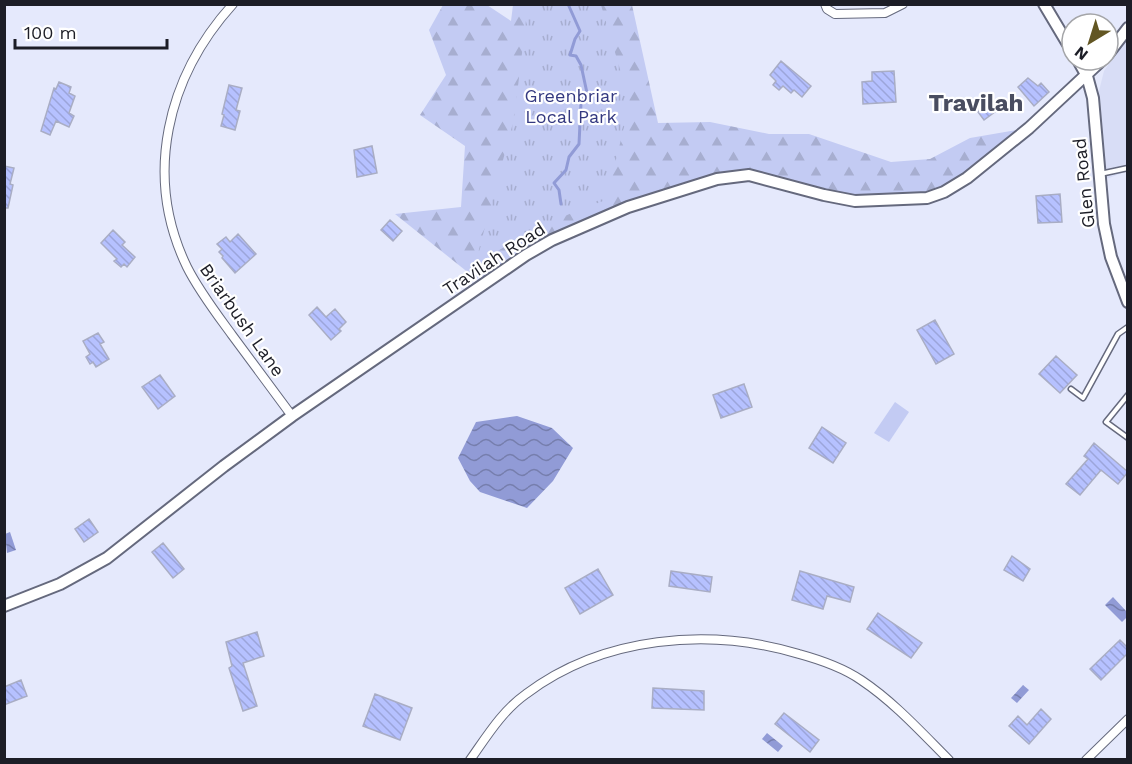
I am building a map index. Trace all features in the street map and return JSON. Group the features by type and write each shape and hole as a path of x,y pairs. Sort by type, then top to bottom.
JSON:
{"main road":[{"path":"1044,4 1060,31"},
{"path":"1124,42 1128,28"},
{"name":"Glen Road","path":"1085,72 1093,98 1104,224 1111,257 1128,302"},
{"name":"Travilah Road","path":"4,606 60,584 107,558 292,416 526,255 563,235 628,207 717,179 748,176 855,201 927,198 944,192 967,178 1029,128 1091,72"}],"street":[{"name":"Briarbush Lane","path":"233,4 220,18 194,56 174,103 166,149 166,199 177,245 199,289 292,416"},
{"path":"825,4 827,9 835,14 885,13 903,4"},
{"path":"470,759 505,712 523,695 566,669 621,648 651,642 712,638 771,645 829,663 860,679 889,701 949,759"},
{"path":"1086,759 1128,719"}],"lane":[{"path":"1099,174 1128,168"},
{"path":"1071,389 1083,398 1118,334 1128,327"},
{"path":"1128,395 1106,422 1128,438"}],"shaded area":[{"path":"1127,38 1127,171 1104,180 1099,133 1099,91 1104,72 1120,72 1120,48"}],"green space":[{"path":"443,5 487,5 511,21 513,5 632,5 658,123 710,122 769,134 809,134 891,162 930,159 970,138 1029,128 944,192 855,201 749,175 717,179 552,240 498,274 475,278 395,214 461,207 465,146 420,115 446,75 429,30"},
{"name":"Greenbriar Local Park","path":"524,5 601,5 630,103 606,200 537,229 474,268 514,119 526,20"},
{"path":"895,402 909,412 889,442 874,433"}],"water":[{"path":"517,416 552,428 573,448 553,481 527,508 480,492 470,481 458,458 476,422"},
{"path":"10,532 16,550 7,553 5,534"},
{"path":"1113,597 1127,612 1127,617 1122,622 1105,605"},
{"path":"1023,685 1029,690 1017,703 1011,698"},
{"path":"767,733 783,746 778,752 762,739"}],"building":[{"path":"781,61 811,86 802,97 794,90 791,93 783,86 779,90 773,85 776,81 770,75"},
{"path":"894,71 896,102 863,104 862,82 872,81 872,72"},
{"path":"1028,78 1038,86 1041,83 1049,92 1034,106 1018,87"},
{"path":"59,82 71,87 69,93 75,96 69,113 74,116 69,127 56,121 50,135 41,131 54,88 56,89"},
{"path":"229,85 242,88 236,110 240,111 235,130 221,126"},
{"path":"990,103 996,111 984,120 978,112"},
{"path":"372,146 377,173 357,177 354,150"},
{"path":"4,166 14,168 8,208 4,208"},
{"path":"1060,194 1062,222 1038,223 1036,196"},
{"path":"390,220 402,231 393,241 381,230"},
{"path":"113,230 125,242 122,245 135,257 127,267 124,264 121,267 114,261 117,259 101,243"},
{"path":"238,234 256,254 235,273 222,258 219,252 222,249 217,244 226,237 230,242"},
{"path":"317,307 326,317 335,309 346,322 339,329 341,331 331,340 309,315"},
{"path":"935,320 954,354 936,364 917,330"},
{"path":"98,333 104,342 100,344 109,359 96,367 93,362 90,364 86,357 90,354 83,341"},
{"path":"1056,356 1077,375 1060,393 1039,374"},
{"path":"160,375 175,396 158,409 142,387"},
{"path":"744,384 752,407 721,418 713,395"},
{"path":"822,427 846,443 833,463 809,448"},
{"path":"1094,443 1128,472 1118,484 1101,470 1080,495 1066,484 1088,459 1084,456"},
{"path":"89,519 98,532 84,542 75,529"},
{"path":"163,543 184,569 173,578 152,552"},
{"path":"1012,556 1030,569 1023,581 1004,570"},
{"path":"598,569 613,595 580,614 565,588"},
{"path":"671,571 712,577 710,592 669,586"},
{"path":"800,571 854,587 850,602 827,596 823,609 792,600"},
{"path":"878,613 922,643 911,658 867,629"},
{"path":"257,632 264,656 243,663 257,706 243,711 229,668 232,666 226,642"},
{"path":"1120,640 1128,648 1128,653 1101,680 1090,669"},
{"path":"21,680 27,696 4,705 4,687"},
{"path":"653,688 704,691 704,710 652,708"},
{"path":"375,694 412,708 400,740 363,726"},
{"path":"1041,709 1051,719 1029,744 1009,726 1018,716 1027,725"},
{"path":"784,713 819,740 810,752 775,724"}],"waterway":[{"path":"561,204 559,190 554,183 566,170 569,157 579,144 581,103 587,93 581,65 576,56 570,55 580,31 568,4"}],"district":[{"name":"Travilah","path":"976,103"}]}
